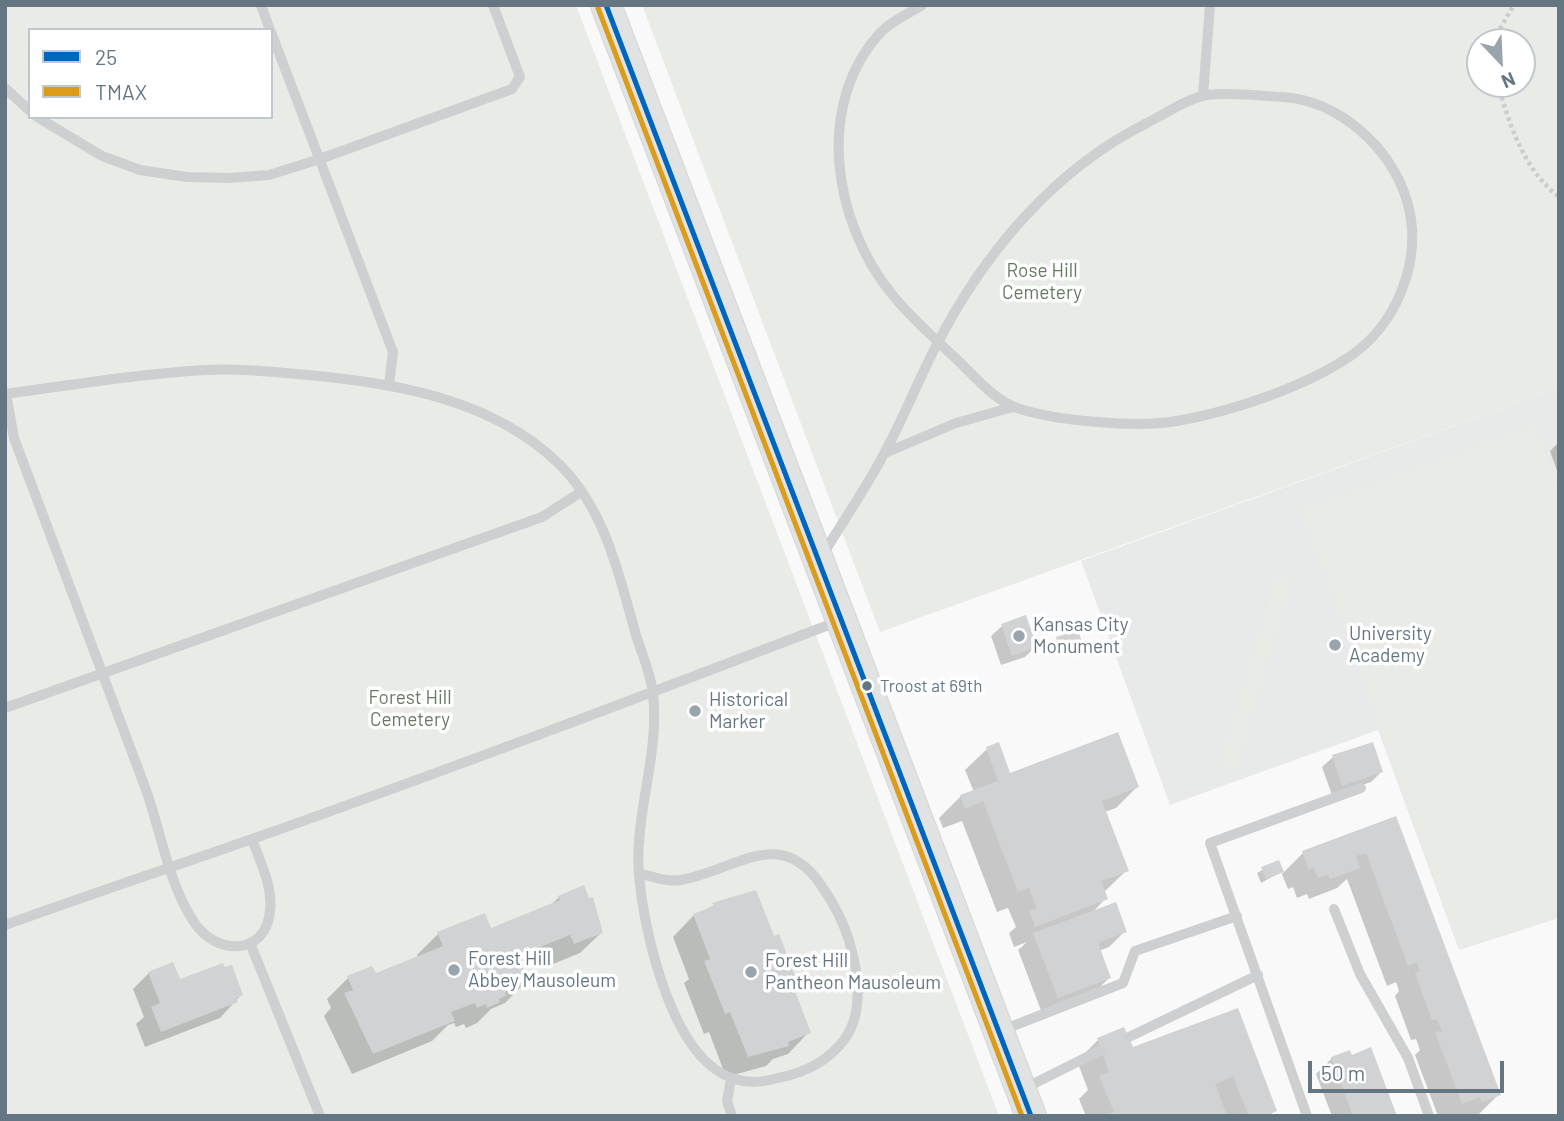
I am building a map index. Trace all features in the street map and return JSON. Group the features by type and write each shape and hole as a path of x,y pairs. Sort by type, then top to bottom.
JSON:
{"main road":[{"path":"607,5 1026,1103"}],"lane":[{"path":"261,5 270,28"},
{"path":"40,119 102,156 140,170 187,177 269,174 320,159 512,89 520,77 493,5"},
{"path":"922,5 884,28 853,72 839,124 845,207 863,250 891,294 938,342 1013,407"},
{"path":"1203,95 1210,5"},
{"path":"273,36 393,352 389,385"},
{"path":"5,88 28,109"},
{"path":"819,561 885,453 938,342 999,246 1046,192 1123,135 1203,95 1295,98 1331,110 1371,140 1395,173 1408,204 1413,249 1404,288 1382,327 1349,358 1304,381 1239,406 1174,422 1087,421 1013,407 956,423 885,453"},
{"path":"252,839 270,889 270,912 265,928 250,943 230,948 209,940 194,923 181,899 160,828 13,438 6,394 205,370 254,370 389,385 448,401 531,440 561,465 581,492 607,539 653,692 651,761 640,824 639,873 647,929 663,986 686,1037 710,1063 731,1079 757,1083 792,1076 826,1059 847,1037 858,1000 857,970 849,938 811,870 775,852 754,856 682,880 664,880 639,873"},
{"path":"5,708 542,517 581,492"},
{"path":"5,925 170,865 252,839 841,620"},
{"path":"1307,1116 1210,843 1361,788"},
{"path":"1334,909 1360,974 1408,1058 1429,1116"},
{"path":"999,1032 1123,983 1135,951 1237,916"},
{"path":"250,943 320,1116"},
{"path":"1129,1037 1258,975"},
{"path":"1026,1103 1101,1050"},
{"path":"731,1079 727,1101 732,1116"}],"path":[{"path":"1500,28 1514,5"},
{"path":"1502,98 1520,147 1533,169 1559,197"}],"shaded area":[{"name":"University Academy","path":"1559,388 1559,918 1459,950 1378,730 1170,805 1081,561"}],"green space":[{"name":"Forest Hill Cemetery","path":"5,5 576,5 999,1116 5,1116"},
{"name":"Rose Hill Cemetery","path":"642,5 1559,5 1559,388 880,632"},
{"path":"1536,425 1559,488 1559,916 1460,948 1301,509"},
{"path":"1276,576 1292,580 1237,768 1220,763"}],"building":[{"name":"Kansas City Monument","path":"1026,615 1037,647 1012,656 1001,624"},
{"path":"1078,630 1083,645 1062,652 1056,637"},
{"path":"1118,732 1139,787 1102,801 1129,871 1101,881 1108,899 1035,927 1029,911 1037,908 1029,888 1018,892 983,801 965,809 960,795 998,781 986,747 999,742 1010,773"},
{"path":"1373,742 1383,772 1342,786 1332,755"},
{"path":"1396,816 1501,1095 1482,1102 1480,1097 1462,1104 1435,1032 1442,1031 1437,1019 1432,1020 1415,973 1420,971 1417,962 1408,966 1366,853 1356,856 1360,868 1330,879 1328,874 1318,878 1314,867 1309,870 1302,851"},
{"path":"1279,860 1284,872 1266,879 1261,867"},
{"name":"Forest Hill Abbey Mausoleum","path":"584,885 589,898 593,897 603,933 574,944 570,935 530,951 533,958 521,963 528,982 505,992 506,996 499,999 500,1002 487,1008 486,1004 477,1008 475,1003 451,1012 455,1021 373,1054 344,993 353,990 347,976 372,966 376,973 443,946 437,932 485,913 491,928 560,900 558,896"},
{"name":"Forest Hill Pantheon Mausoleum","path":"756,890 774,936 779,934 798,984 793,986 811,1033 788,1042 789,1046 748,1057 730,1012 725,1014 704,961 710,959 693,914 714,906 712,903"},
{"path":"1116,902 1127,932 1098,943 1111,978 1058,998 1033,933"},
{"path":"173,962 180,979 223,963 225,967 232,965 243,995 236,998 238,1002 161,1032 151,1007 160,1003 148,972"},
{"path":"1238,1008 1277,1111 1264,1116 1249,1116 1233,1076 1215,1084 1227,1116 1104,1116 1114,1112 1099,1076 1109,1072 1097,1038 1124,1027 1133,1047"},
{"path":"1371,1047 1397,1116 1353,1116 1331,1057 1350,1050 1352,1055"}],"transit line":[{"name":"25","path":"606,5 1031,1116"},
{"name":"TMAX","path":"598,8 1022,1116"}],"place":[{"name":"Kansas City Monument","path":"1019,636"},
{"name":"University Academy","path":"1335,645"},
{"name":"Troost at 69th","path":"867,686"},
{"name":"Historical Marker","path":"695,711"},
{"name":"Forest Hill Abbey Mausoleum","path":"454,970"},
{"name":"Forest Hill Pantheon Mausoleum","path":"751,972"}]}
